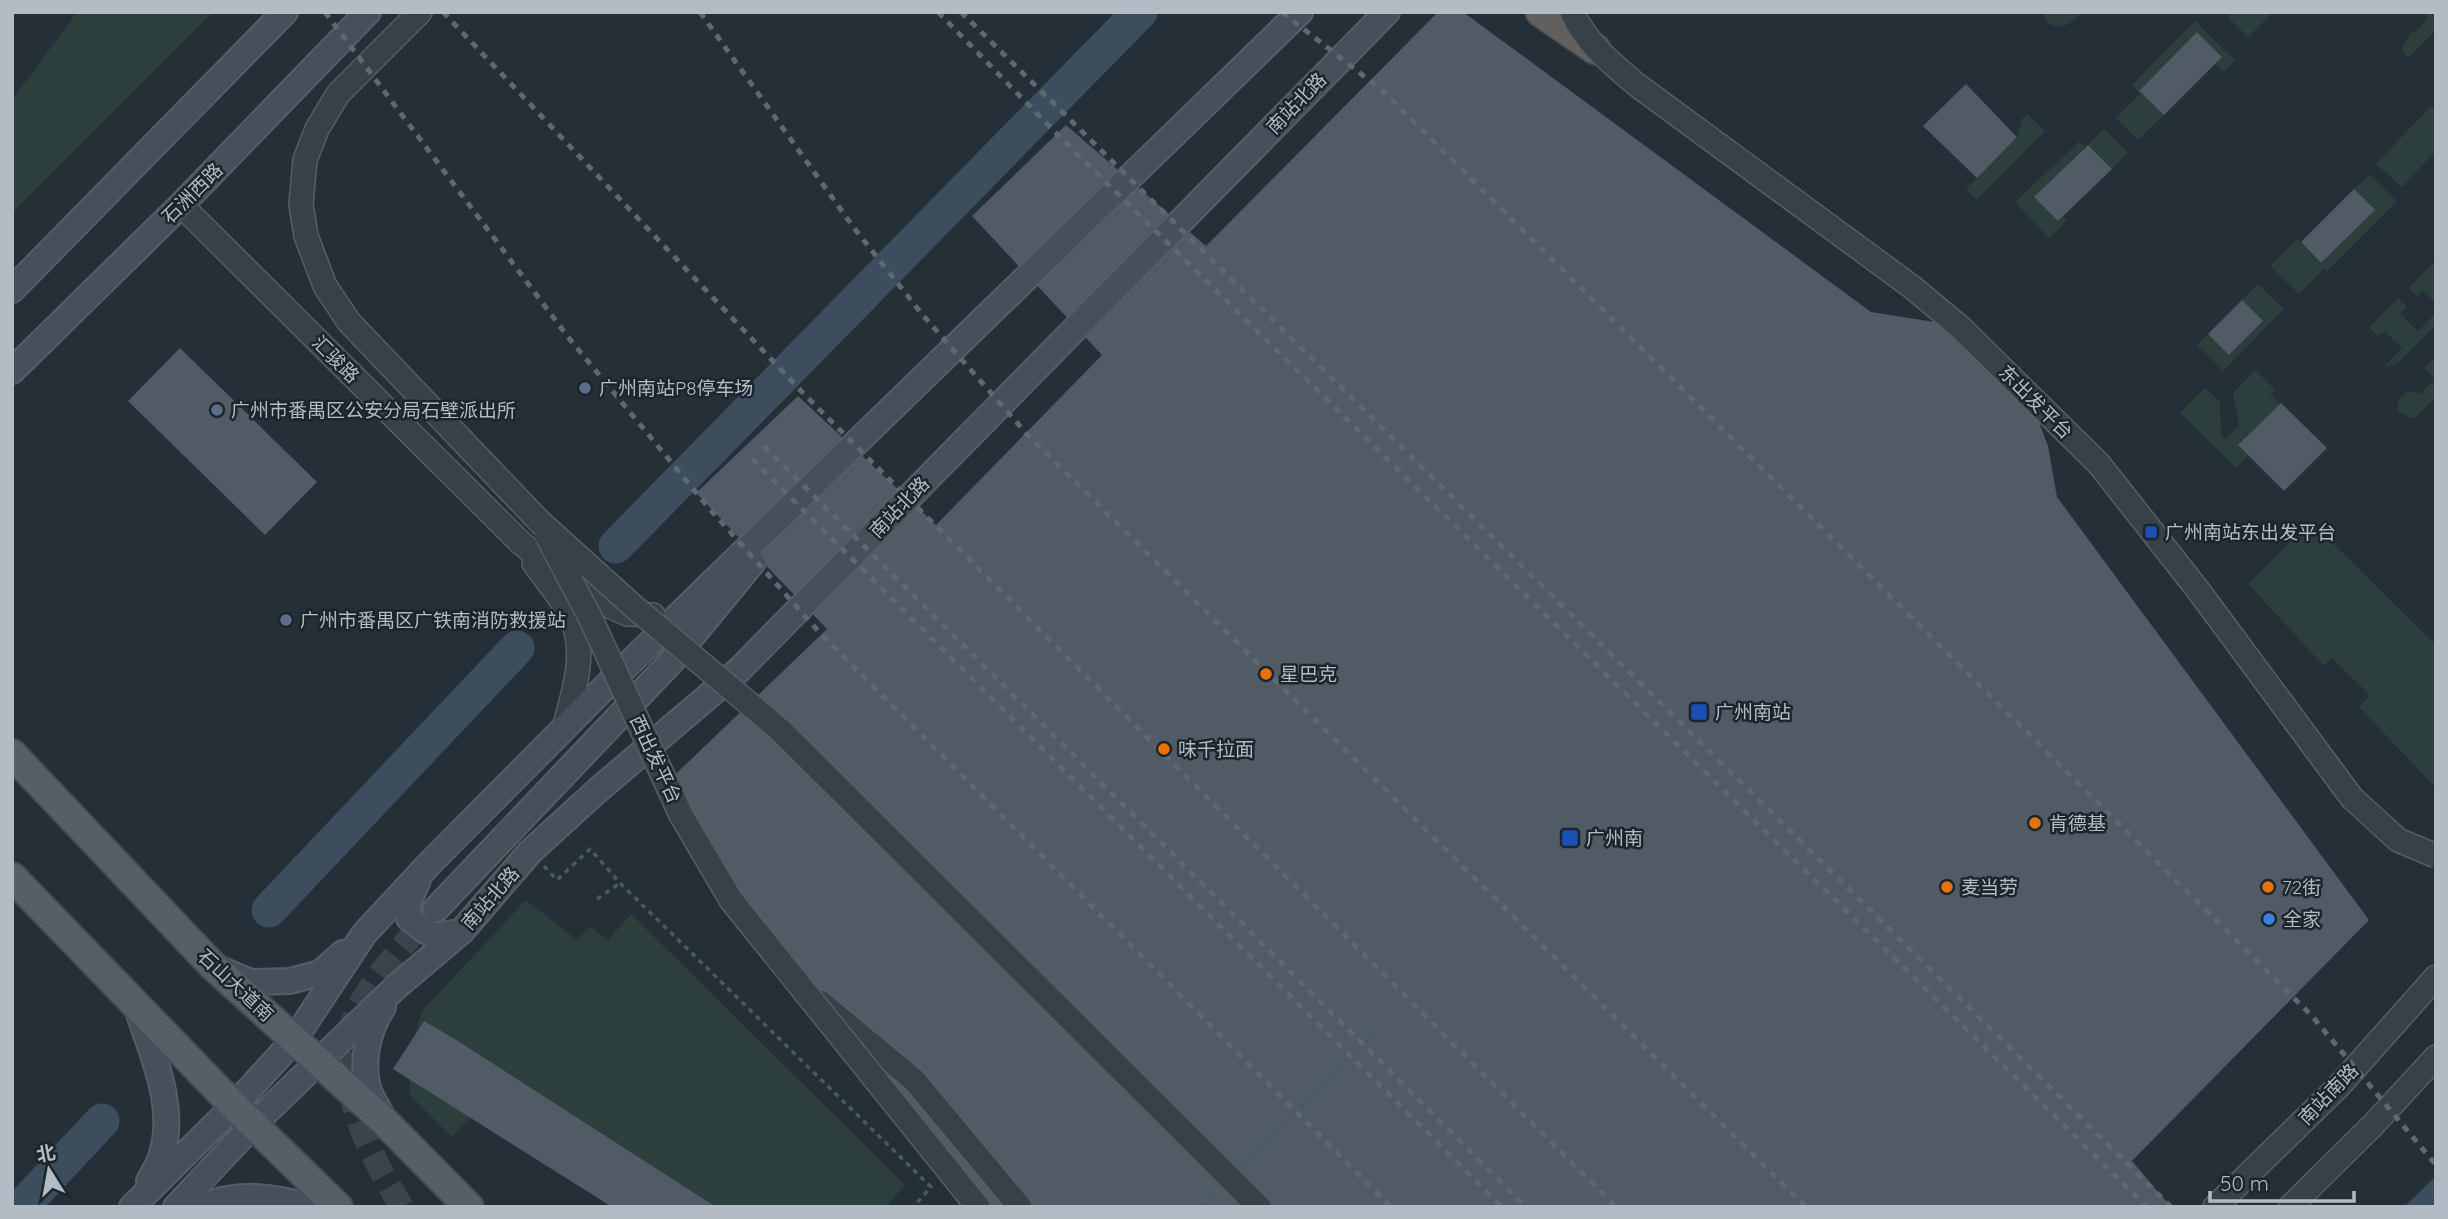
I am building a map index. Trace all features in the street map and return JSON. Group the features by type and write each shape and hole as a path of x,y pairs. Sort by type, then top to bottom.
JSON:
{"highway":[{"path":"1541,12 1595,49"}],"main road":[{"path":"12,290 285,12"},
{"name":"石洲西路","path":"12,371 181,205 368,12"},
{"path":"213,967 251,982 290,981 320,973 364,934 711,583 1300,12"},
{"name":"南站北路","path":"397,986 461,931 530,852 598,790 738,671 1387,12"},
{"path":"436,909 670,663 829,469"},
{"name":"石山大道南","path":"12,754 213,967 385,1122 469,1207"},
{"path":"422,873 408,903 409,918 425,932 439,937 461,931"},
{"path":"12,877 244,1115 338,1207"},
{"path":"176,1207 244,1115 364,934"},
{"path":"136,1203 244,1115 318,1061 397,986"},
{"path":"385,1122 368,1088 368,1042 375,1020 397,986"},
{"path":"135,1004 163,1088 167,1109 166,1134 161,1157 136,1203"},
{"path":"202,1207 237,1196 263,1196 310,1207"}],"street":[{"path":"420,12 338,94 317,129 305,160 302,204 306,236 325,286 349,322 540,522 633,606 779,729 1259,1207"},
{"name":"东出发平台","path":"1572,12 1581,31 1595,49 1637,85 1912,287 1960,327 2099,464 2198,590 2352,798 2398,840 2436,856"},
{"name":"汇骏路","path":"181,205 521,543"},
{"name":"西出发平台","path":"540,522 590,617 681,815 731,900 978,1207"},
{"path":"521,543 589,597 627,614 664,614 678,608 711,583"},
{"path":"521,543 572,617 578,642 575,687 564,729"},
{"name":"西出发平台","path":"796,982 914,1080 1020,1207"},
{"name":"南站南路","path":"2216,1207 2338,1087 2431,990"},
{"path":"2290,1207 2374,1124 2404,1088 2436,1057"},
{"path":"2404,1088 2436,1075"}],"path":[{"path":"530,852 557,880 590,849 620,883 931,1188 913,1207"},
{"path":"597,899 620,883"},
{"path":"1241,1168 1376,1031"},
{"path":"1202,1207 1222,1187"}],"green space":[{"path":"77,12 213,12 12,213 12,100"},
{"path":"2043,12 2082,12 2065,26 2056,26 2045,21"},
{"path":"2233,12 2273,12 2248,37 2228,17"},
{"path":"2424,12 2436,12 2436,30 2408,58 2401,49 2411,31 2414,33 2428,18"},
{"path":"2195,21 2235,60 2224,72 2214,64 2222,56 2197,32 2139,91 2164,115 2138,140 2115,118 2140,94 2132,85"},
{"path":"2431,106 2436,111 2436,151 2402,187 2376,164"},
{"path":"2027,114 2045,131 1977,200 1966,189 2017,137 2022,119"},
{"path":"2104,129 2128,153 2112,169 2088,145"},
{"path":"2080,141 2085,147 2035,197 2058,221 2063,216 2067,221 2049,238 2015,202"},
{"path":"2370,174 2397,201 2327,271 2324,269 2299,294 2270,266 2297,239 2321,263 2374,211 2354,189"},
{"path":"2436,260 2436,303 2423,291 2417,296 2409,288"},
{"path":"2258,284 2284,309 2223,371 2197,345 2208,334 2230,355 2263,321 2242,300"},
{"path":"2398,298 2407,307 2400,314 2418,331 2436,313 2436,325 2398,363 2384,367 2402,348 2384,331 2378,336 2369,328"},
{"path":"2436,357 2436,397 2415,418 2409,418 2397,410 2399,398 2409,391 2420,394 2435,379 2424,368"},
{"path":"2255,370 2275,390 2271,395 2280,404 2239,445 2248,455 2236,468 2180,413 2205,388 2220,402 2221,434 2226,439 2239,426 2233,393"},
{"path":"2311,522 2436,645 2436,788 2359,707 2370,695 2332,658 2324,666 2248,584"},
{"path":"526,900 577,940 590,926 608,940 631,914 905,1185 886,1207 671,1207 487,1099 452,1137 410,1095 408,1060 422,1011"}],"water":[{"path":"2436,1176 2436,1207 2404,1207"}],"building":[{"name":"广州南站","path":"1438,12 1463,12 1871,312 1934,322 1994,354 2029,396 2048,446 2057,497 2369,920 2132,1161 2171,1207 986,1207 981,1193 658,791 827,629 696,493 798,396 936,525 1102,355 972,216 1066,125 1206,246"},
{"path":"2197,32 2222,57 2164,115 2139,91"},
{"path":"1966,84 2017,137 1977,178 1923,126"},
{"path":"2088,145 2112,169 2058,221 2034,197"},
{"path":"2354,189 2375,210 2321,263 2301,242"},
{"path":"2242,300 2263,321 2229,355 2208,334"},
{"path":"180,348 317,482 265,535 128,401"},
{"path":"2281,403 2327,448 2284,491 2238,445"},
{"path":"424,1021 716,1207 612,1207 393,1069"}],"waterway":[{"path":"616,546 1140,12"},
{"path":"269,910 517,648"},
{"path":"25,1207 28,1200 102,1121"}],"tunnel":[{"path":"402,1207 362,1131 348,1077 347,1049 353,1022 365,996 389,963 433,912"}],"railway":[{"path":"325,12 568,337 708,507 820,633 1391,1207"},
{"path":"443,12 804,394 1616,1207"},
{"path":"700,12 854,228 921,313 1026,433 1806,1207"},
{"path":"938,12 1056,133 2147,1207"},
{"path":"961,12 2171,1207"},
{"path":"1282,12 1384,92 2312,1016 2436,1165"},
{"path":"764,446 1526,1207"},
{"path":"752,459 1502,1207"}],"place":[{"name":"广州南站P8停车场","path":"585,388"},
{"name":"广州市番禺区公安分局石壁派出所","path":"217,410"},
{"name":"广州南站东出发平台","path":"2151,532"},
{"name":"广州市番禺区广铁南消防救援站","path":"286,620"},
{"name":"星巴克","path":"1266,674"},
{"name":"广州南站","path":"1699,712"},
{"name":"味千拉面","path":"1164,749"},
{"name":"肯德基","path":"2035,823"},
{"name":"广州南","path":"1570,838"},
{"name":"麦当劳","path":"1947,887"},
{"name":"72街","path":"2268,887"},
{"name":"全家","path":"2269,919"}]}
